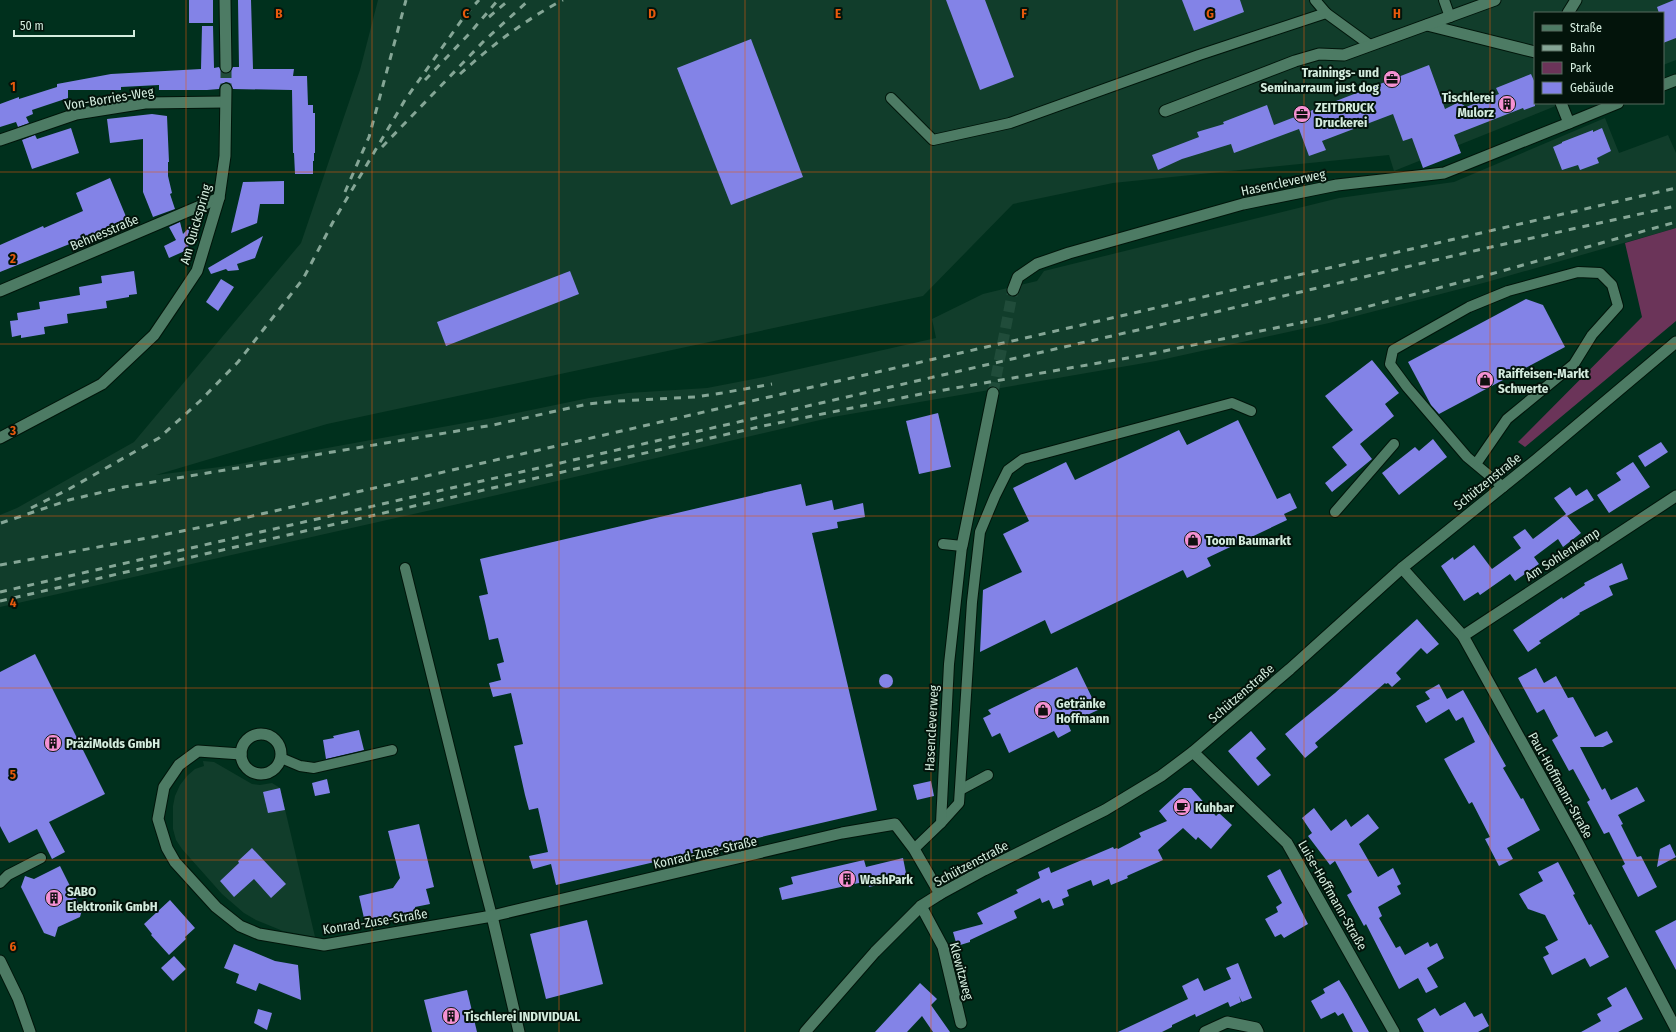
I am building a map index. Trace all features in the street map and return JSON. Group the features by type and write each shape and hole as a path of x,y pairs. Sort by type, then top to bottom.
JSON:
{"street":[{"path":"225,0 226,67"},
{"path":"1165,111 1295,61 1319,54 1344,55 1495,0"},
{"path":"1569,12 1576,0"},
{"path":"1427,25 1534,52"},
{"path":"1664,85 1676,80"},
{"name":"Am Quickspring","path":"0,438 102,384 154,335 196,271 220,198 225,156 226,89"},
{"name":"Von-Borries-Weg","path":"0,140 76,114 145,103 225,102"},
{"path":"1561,104 1569,123"},
{"name":"Hasencleverweg","path":"1013,290 1018,277 1037,264 1069,254 1243,204 1337,185 1444,173 1616,104"},
{"name":"Behnesstraße","path":"0,291 220,198"},
{"name":"Schützenstraße","path":"805,1032 875,952 921,906 984,870 1105,810 1161,776 1193,752 1290,669 1402,568 1676,342"},
{"name":"Hasencleverweg","path":"962,546 993,393"},
{"name":"Am Sohlenkamp","path":"1463,636 1676,496"},
{"name":"Paul-Hoffmann-Straße","path":"1402,568 1463,636 1582,852 1676,1029"},
{"path":"255,735 268,735 276,740 280,748 281,758 276,769 268,774 258,774 247,769 243,764 241,754 242,748 247,740 255,735"},
{"name":"Konrad-Zuse-Straße","path":"241,754 198,751 179,765 164,787 158,819 167,848 175,862 216,907 240,926 259,934 324,945 492,916 842,833 895,824 914,849"},
{"name":"Luise-Hoffmann-Straße","path":"1193,752 1287,842 1394,1032"},
{"path":"914,849 940,894"},
{"name":"Klewitzweg","path":"921,906 943,947 961,1022"},
{"path":"492,916 519,1032"},
{"path":"0,961 18,998 30,1032"},
{"path":"1205,1032 1227,1022 1256,1028 1258,1032"}],"lane":[{"path":"1315,0 1326,13 1370,45"},
{"path":"1444,0 1450,17"},
{"path":"892,98 933,140 1010,123 1199,55 1326,13"},
{"path":"1476,464 1507,419 1574,364 1592,335 1618,306 1612,285 1600,273 1578,272 1508,291 1469,306 1393,350 1390,364 1407,387 1467,457 1503,486"},
{"path":"914,849 941,824 959,803 972,602 980,532 1008,470 1023,459 1232,403 1252,411"},
{"path":"1335,512 1394,444"},
{"path":"943,544 962,546"},
{"name":"Hasencleverweg","path":"941,824 948,664 962,546"},
{"path":"405,568 492,916"},
{"path":"281,758 300,766 314,768 392,750"},
{"path":"960,790 988,775"},
{"path":"0,883 8,875 41,858"}],"shaded area":[{"path":"378,0 1676,0 1676,60 1664,65 1664,12 1534,12 1534,104 1561,104 1394,171 1389,155 1113,183 1013,204 923,296 327,424 156,475 228,466 492,418 589,398 628,393 707,388 764,377 936,338 932,319 983,294 1037,281 1044,271 1339,198 1454,182 1605,118 1619,153 1668,135 1676,153 1676,228 1487,282 1329,323 1156,361 833,417 458,504 0,607 0,515 17,508 134,442 301,243 360,70"},
{"path":"203,761 214,762 252,784 260,785 272,783 280,788 315,937 283,931 256,920 244,913 222,894 182,849 176,840 173,829 173,806 175,796 180,785 187,776 195,769 204,766"}],"green space":[{"path":"1676,228 1676,321 1525,447 1518,442 1642,317 1625,243"}],"building":[{"path":"189,0 213,0 213,23 189,23"},
{"path":"238,0 251,0 253,69 294,69 293,76 307,76 308,105 313,105 313,113 315,113 315,153 313,161 313,174 295,174 293,153 292,90 233,89 230,83 226,82 220,85 219,89 207,90 159,90 159,85 121,87 121,90 68,90 68,98 32,110 33,114 26,117 29,123 18,127 16,122 0,127 0,104 19,97 19,99 57,87 57,84 111,74 201,69 202,26 213,26 214,68 219,67 223,73 229,73 233,67 239,67"},
{"path":"946,0 985,0 1014,77 980,90"},
{"path":"1182,0 1240,0 1244,12 1194,31"},
{"path":"1676,0 1676,38 1664,43 1664,12 1659,12 1657,7"},
{"path":"751,39 803,177 731,205 677,68"},
{"path":"1429,65 1445,109 1459,102 1466,107 1499,94 1496,88 1531,74 1534,81 1535,106 1524,110 1523,108 1454,135 1461,153 1423,168 1412,138 1403,141 1393,114 1322,141 1326,150 1309,156 1299,129 1234,153 1231,144 1182,159 1158,170 1152,155 1199,137 1197,132 1224,124 1223,122 1267,105 1274,125"},
{"path":"152,114 167,116 169,162 168,176 172,193 170,194 175,209 153,217 143,192 143,139 110,143 107,119"},
{"path":"71,128 79,153 32,169 22,140 35,135 37,139"},
{"path":"1602,128 1611,151 1597,158 1599,163 1580,170 1578,165 1562,170 1553,147 1562,142"},
{"path":"110,178 127,219 87,237 0,272 0,245 43,226 44,228 83,211 76,193"},
{"path":"284,181 284,204 260,204 257,223 231,233 243,182"},
{"path":"199,217 187,250 169,258 164,246 176,240 169,227 180,222 183,234"},
{"path":"263,236 255,258 237,264 239,270 228,271 226,269 211,274 208,268"},
{"path":"134,271 137,294 106,301 107,308 67,314 68,323 44,327 45,334 21,338 21,335 12,337 10,321 18,320 17,313 40,309 39,302 80,295 79,287 102,283 101,276"},
{"path":"570,271 579,294 446,346 437,322"},
{"path":"221,279 234,287 218,311 206,302"},
{"path":"1526,299 1543,305 1565,347 1439,414 1431,405 1408,362"},
{"path":"1372,360 1399,393 1385,404 1394,416 1360,444 1372,459 1332,492 1325,483 1347,465 1332,447 1353,430 1325,396"},
{"path":"938,413 951,467 919,474 906,421"},
{"path":"1238,420 1277,499 1290,493 1297,508 1284,514 1287,520 1207,558 1211,566 1187,578 1183,570 1051,634 1045,620 980,652 983,590 1022,572 1003,534 1029,521 1013,488 1066,462 1075,480 1179,430 1187,445"},
{"path":"1433,439 1447,457 1399,495 1382,473 1415,447 1419,451"},
{"path":"1661,442 1668,452 1645,467 1638,456"},
{"path":"1633,462 1650,487 1609,513 1597,495 1621,480 1616,473"},
{"path":"801,484 806,506 832,500 834,510 863,503 865,517 837,522 838,528 812,533 877,810 556,885 551,864 533,869 529,856 548,852 538,808 529,810 525,795 514,746 523,744 511,693 493,697 489,683 501,680 497,664 504,662 498,638 489,640 479,596 488,594 480,559"},
{"path":"1570,487 1576,496 1587,489 1594,500 1567,516 1581,533 1563,547 1558,539 1534,557 1539,564 1515,581 1510,574 1480,595 1478,592 1464,601 1441,566 1453,557 1454,560 1474,545 1492,569 1521,548 1513,537 1525,529 1533,539 1566,514 1554,498"},
{"path":"1622,563 1628,579 1609,586 1613,595 1579,613 1580,614 1539,641 1541,643 1528,652 1513,630 1562,597 1563,599 1585,585 1584,583"},
{"path":"1417,619 1439,644 1427,654 1421,648 1396,673 1401,679 1392,687 1388,683 1385,683 1315,743 1318,747 1305,758 1285,734 1335,693"},
{"path":"35,654 105,794 49,822 65,852 52,859 37,829 9,843 0,826 0,672"},
{"name":"Getränke Hoffmann","path":"1077,667 1098,710 1068,724 1071,731 1058,738 1054,731 1009,753 1000,733 992,737 983,718 991,714 988,710"},
{"path":"1536,668 1544,683 1556,676 1568,698 1573,697 1595,737 1607,731 1613,742 1603,747 1580,747 1602,790 1605,788 1611,800 1637,787 1645,801 1618,815 1623,824 1621,825 1637,857 1641,856 1657,887 1638,897 1622,866 1625,864 1609,832 1604,834 1587,802 1590,800 1573,769 1569,771 1552,740 1558,736 1544,709 1537,713 1518,678"},
{"path":"883,674 889,674 893,678 893,684 889,688 883,688 879,684 879,678"},
{"path":"1439,684 1447,699 1463,690 1506,766 1503,768 1521,799 1523,798 1540,830 1507,848 1513,859 1499,866 1485,839 1490,837 1472,802 1469,804 1444,759 1475,742 1463,717 1456,721 1449,709 1426,723 1416,706 1430,699 1425,692"},
{"path":"359,730 364,750 326,759 323,740"},
{"path":"1251,731 1266,749 1256,758 1271,775 1258,786 1228,751"},
{"path":"327,779 330,793 315,796 312,783"},
{"path":"931,781 934,796 917,800 913,785"},
{"path":"280,788 285,810 268,813 263,792"},
{"path":"1184,788 1191,788 1216,816 1219,813 1232,825 1211,849 1198,837 1196,840 1183,828 1158,850 1163,860 1129,875 1127,876 1128,878 1111,885 1109,879 1093,886 1091,880 1067,890 1069,896 1062,899 1064,905 1053,909 1049,900 1042,903 1040,898 1014,911 1017,918 970,940 970,942 957,946 953,932 983,924 977,913 1018,893 1016,890 1040,878 1038,872 1049,867 1051,873 1113,847 1114,849 1118,849 1141,837 1139,833 1167,821 1159,811"},
{"path":"1314,808 1331,831 1346,819 1351,827 1368,814 1379,828 1359,844 1378,877 1393,868 1401,884 1397,886 1401,894 1378,907 1382,916 1379,918 1396,948 1400,946 1405,955 1428,942 1430,947 1437,943 1444,958 1427,968 1438,987 1426,993 1418,978 1399,989 1366,924 1364,926 1347,895 1352,892 1335,861 1330,865 1308,836 1312,833 1302,818"},
{"path":"419,824 434,887 426,889 430,904 415,907 416,915 366,927 359,896 393,888 400,878 388,831"},
{"path":"1670,844 1676,857 1657,867 1660,849"},
{"path":"252,848 286,884 271,898 254,879 234,897 220,881"},
{"name":"WashPark","path":"903,858 907,878 869,887 868,881 782,900 779,888 793,884 791,877 864,860 866,867"},
{"path":"1558,862 1589,925 1591,924 1609,957 1590,967 1585,958 1552,975 1543,957 1549,954 1545,947 1558,940 1545,915 1528,909 1519,894 1543,881 1538,872"},
{"name":"SABO Elektronik GmbH","path":"60,866 82,910 80,917 58,927 55,937 44,933 21,887 25,876 34,879"},
{"path":"1280,869 1308,924 1284,938 1281,934 1275,937 1265,919 1278,912 1276,907 1282,903 1267,876"},
{"path":"170,900 195,928 169,955 151,935 152,934 144,924"},
{"path":"587,920 603,984 546,999 530,934"},
{"path":"1676,920 1676,970 1655,931"},
{"path":"234,944 275,961 298,965 301,1000 259,983 256,991 236,983 239,974 224,968"},
{"path":"174,956 186,969 173,981 161,968"},
{"path":"1238,963 1252,998 1242,1002 1239,996 1241,1002 1230,1007 1228,1002 1196,1017 1195,1014 1172,1025 1172,1027 1162,1032 1118,1032 1188,999 1182,986 1198,978 1204,991 1231,979 1226,968"},
{"path":"1339,980 1369,1032 1353,1032 1343,1013 1338,1016 1335,1012 1321,1019 1311,1001 1325,993 1323,989"},
{"path":"920,983 937,999 931,1005 950,1032 933,1032 922,1016 907,1032 875,1032"},
{"path":"1626,987 1643,1019 1618,1032 1581,1032 1601,1021 1597,1014 1612,1006 1607,998"},
{"name":"Tischlerei INDIVIDUAL","path":"467,990 477,1032 432,1032 424,1000"},
{"path":"1465,1002 1474,1017 1482,1013 1489,1026 1478,1032 1424,1032 1417,1019 1435,1008 1440,1016"},
{"path":"258,1009 272,1013 267,1030 254,1023"}],"tunnel":[{"path":"226,67 226,89"},
{"path":"993,393 1013,290"}],"railway":[{"path":"345,192 369,137 406,0"},
{"path":"31,508 69,489 159,438 200,401 238,362 303,279 333,222 405,100 466,14 479,0"},
{"path":"425,80 469,34 498,0"},
{"path":"489,17 509,0"},
{"path":"382,147 484,41 529,0"},
{"path":"460,74 509,34 549,7 563,0"},
{"path":"0,565 231,521 1676,188"},
{"path":"0,592 1203,315 1478,250 1676,206"},
{"path":"0,601 763,426 921,394 1150,354 1328,317 1484,276 1676,222"},
{"path":"1,523 69,500 124,487 493,425 588,404 695,397 772,384"}],"place":[{"name":"Trainings- und Seminarraum just dog","path":"1392,79"},
{"name":"Tischlerei Mulorz","path":"1507,104"},
{"name":"ZEITDRUCK Druckerei","path":"1302,114"},
{"name":"Raiffeisen-Markt Schwerte","path":"1485,380"},
{"name":"Toom Baumarkt","path":"1193,540"},
{"name":"Getränke Hoffmann","path":"1043,710"},
{"name":"PräziMolds GmbH","path":"53,743"},
{"name":"Kuhbar","path":"1182,807"},
{"name":"WashPark","path":"847,879"},
{"name":"SABO Elektronik GmbH","path":"54,898"},
{"name":"Tischlerei INDIVIDUAL","path":"451,1016"}]}
